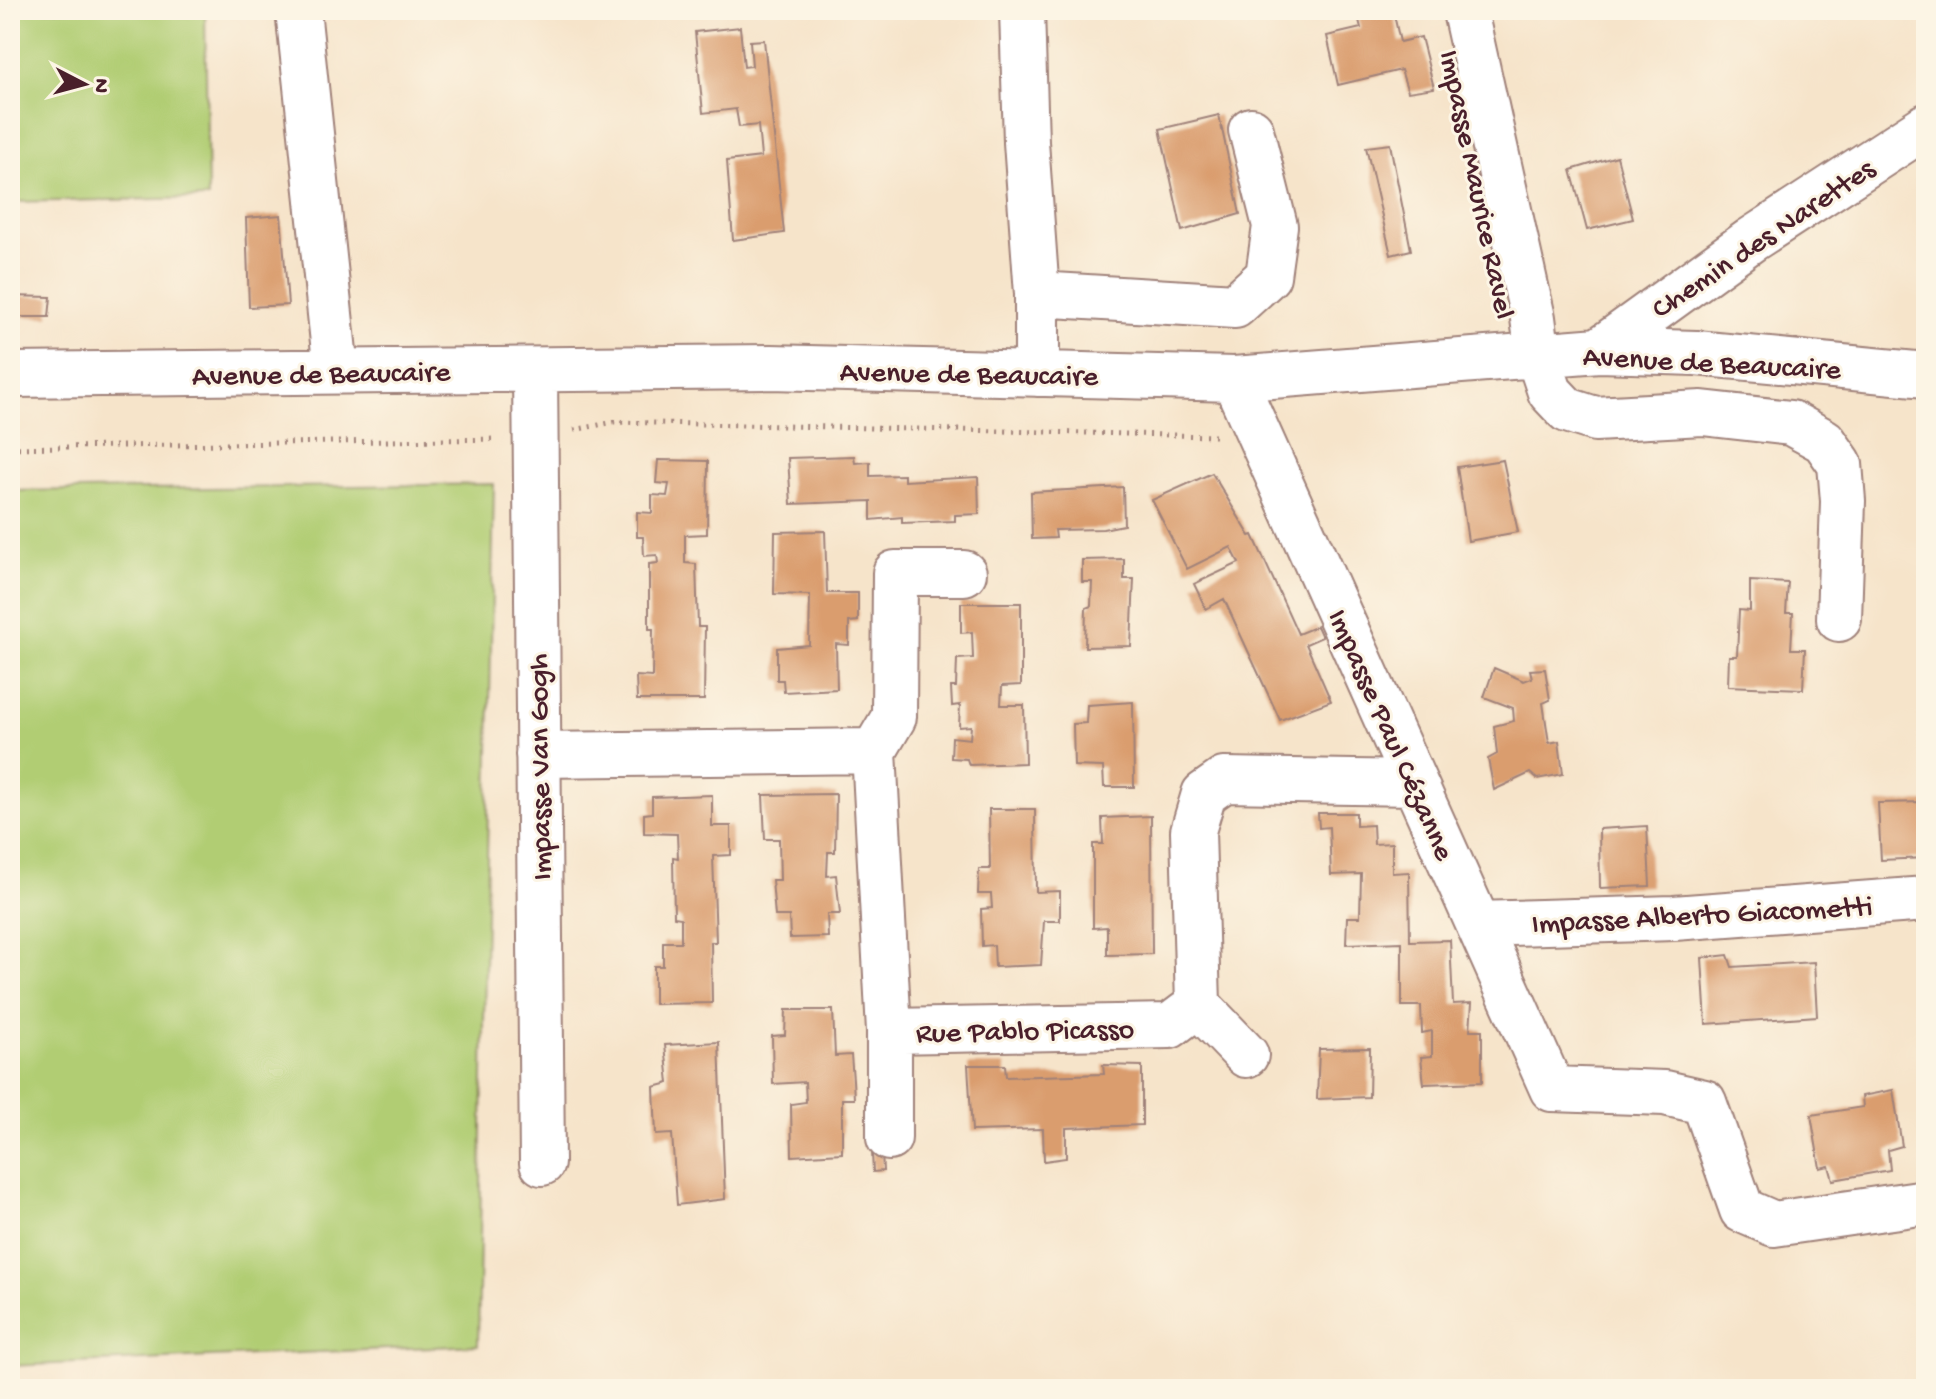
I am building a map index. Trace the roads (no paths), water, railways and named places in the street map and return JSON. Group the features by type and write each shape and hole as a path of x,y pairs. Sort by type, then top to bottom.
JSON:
{"street":[{"path":"298,10 336,371"},
{"path":"1022,10 1026,142 1037,294 1037,374"},
{"name":"Impasse Maurice Ravel","path":"1454,13 1527,357 1550,392 1567,410 1595,419 1702,413 1791,423 1824,441 1840,464 1843,501 1839,619"},
{"name":"Chemin des Narettes","path":"1599,350 1751,240 1926,126"},
{"path":"1037,294 1235,306 1268,276 1275,226 1251,130"},
{"name":"Avenue de Beaucaire","path":"10,375 771,367 1234,379 1599,350 1696,353 1926,375"},
{"name":"Impasse Van Gogh","path":"535,370 542,1163"},
{"name":"Impasse Paul Cézanne","path":"1234,379 1552,1089 1665,1093 1704,1102 1742,1210 1774,1224 1926,1202"},
{"path":"538,755 874,751 894,717 895,573 964,573"},
{"name":"Rue Pablo Picasso","path":"874,751 889,1031 1170,1026 1198,1005"},
{"path":"1246,1055 1198,1005 1193,831 1204,794 1224,780 1415,783"},
{"name":"Impasse Alberto Giacometti","path":"1478,924 1674,918 1926,899"},
{"path":"889,1031 889,1138"}]}
